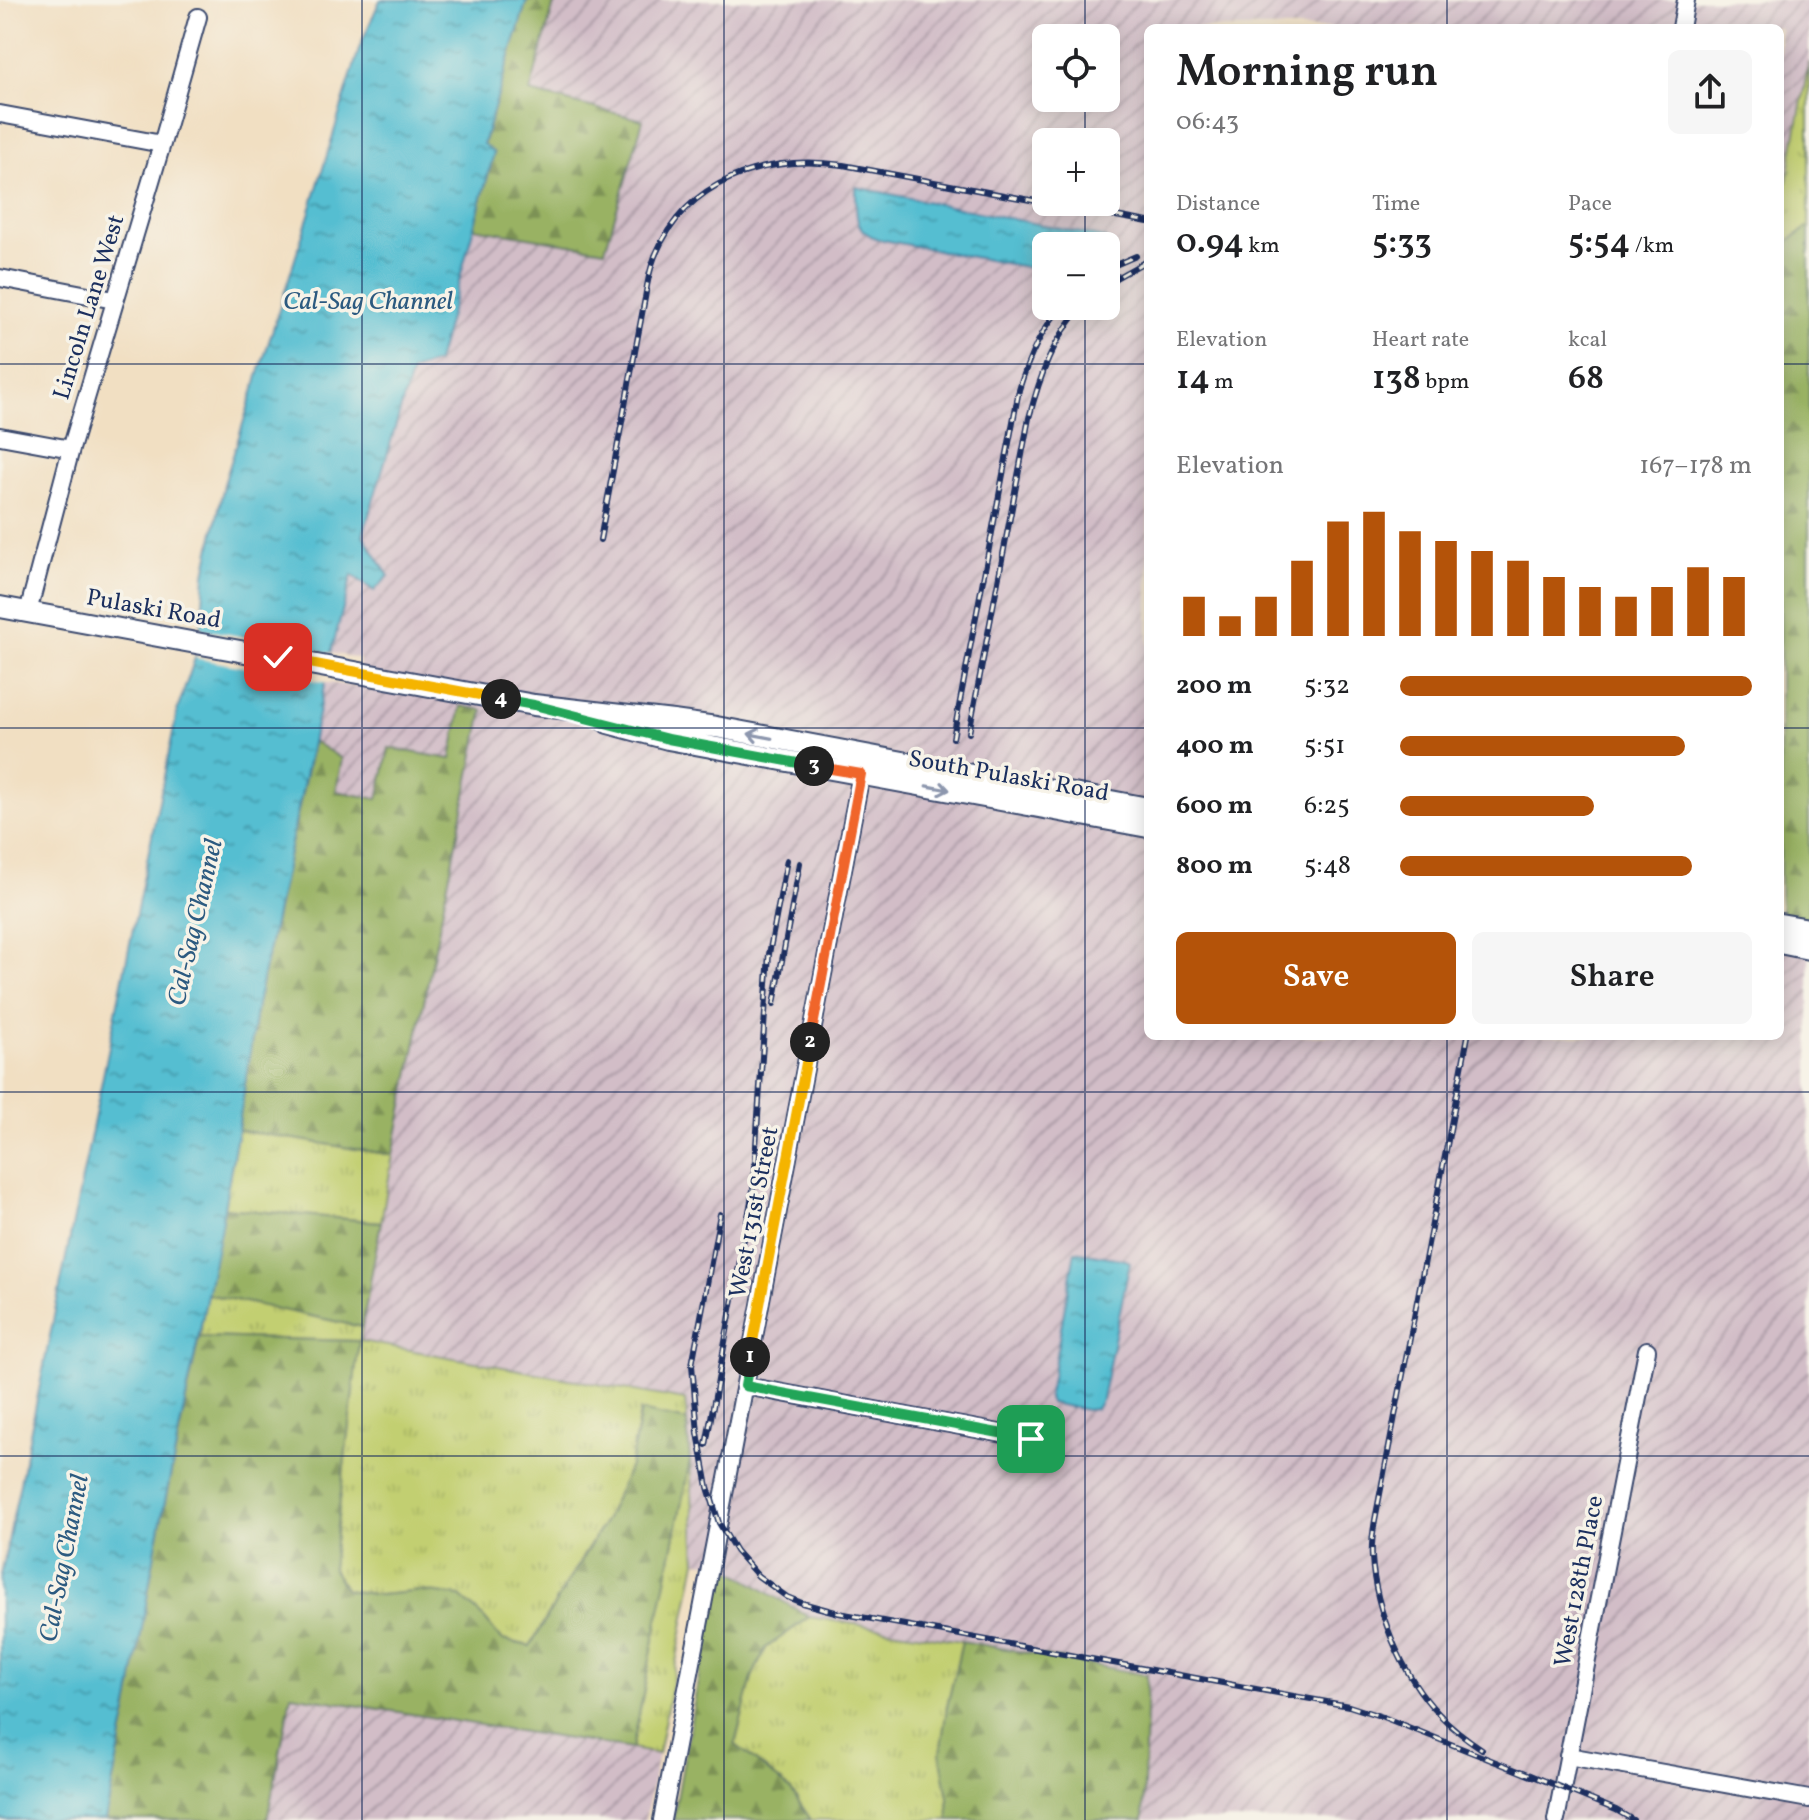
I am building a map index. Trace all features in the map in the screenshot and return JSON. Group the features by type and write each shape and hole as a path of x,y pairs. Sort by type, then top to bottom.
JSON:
{"main road":[{"name":"Pulaski Road","path":"0,607 534,705 673,721 863,765"},
{"name":"South Pulaski Road","path":"863,765 1144,807"},
{"name":"South Pulaski Road","path":"863,765 1144,826"},
{"path":"1784,925 1809,929"},
{"path":"1784,944 1809,949"}],"street":[{"path":"1682,24 1686,0"},
{"name":"Lincoln Lane West","path":"28,612 71,449 198,17"},
{"path":"0,114 162,144"},
{"path":"0,278 114,300"},
{"path":"0,436 71,449"},
{"name":"West 131st Street","path":"662,1820 863,765"},
{"name":"West 128th Place","path":"1556,1820 1647,1350"},
{"path":"745,1386 1031,1439"},
{"path":"1568,1756 1809,1799"}],"shaded area":[{"path":"527,0 1809,0 1809,62 1784,197 1784,24 1144,24 1144,1040 1784,1040 1784,915 1809,921 1809,1820 1143,1820 1147,1675 809,1617 720,1563 696,1561 685,1400 359,1341 393,1155 483,710 461,706 452,759 378,799 335,791 342,759 313,741 325,682 355,687 360,659 331,653 352,575 389,576 363,535 412,371 437,361 494,153"},
{"path":"1788,241 1784,286 1784,247"},
{"path":"291,1695 658,1754 645,1820 267,1820"}],"green space":[{"path":"527,0 555,0 530,92 643,120 605,250 474,228 494,153 483,145"},
{"path":"1809,62 1809,228 1784,247 1784,197"},
{"path":"1809,228 1809,921 1784,915 1784,276 1788,241"},
{"path":"461,706 483,710 393,1155 238,1130 257,1004 313,741 342,759 336,791 378,799 389,748 451,759"},
{"path":"238,1130 393,1155 381,1222 224,1208"},
{"path":"224,1208 381,1222 362,1327 207,1294"},
{"path":"207,1294 362,1327 360,1341 685,1400 687,1421 640,1411 630,1466 606,1519 530,1646 502,1640 485,1619 422,1591 379,1595 346,1590 332,1568 359,1341 199,1337"},
{"path":"199,1337 359,1341 332,1568 346,1590 379,1595 422,1591 460,1596 502,1640 530,1646 606,1519 630,1466 641,1411 687,1421 690,1461 632,1749 291,1695 267,1820 105,1820"},
{"path":"690,1461 696,1561 658,1754 632,1749"},
{"path":"719,1563 809,1617 766,1648 752,1677 735,1744 791,1790 811,1820 673,1820"},
{"path":"809,1617 962,1641 947,1707 949,1820 811,1820 791,1790 735,1745 752,1677 766,1648"},
{"path":"962,1641 1147,1675 1143,1820 949,1820 940,1753"}],"water":[{"name":"Cal-Sag Channel","path":"380,0 527,0 483,144 494,153 437,362 412,371 363,535 389,576 374,591 352,575 331,653 257,1004 220,1231 157,1541 105,1820 0,1820 0,1581 178,708 201,629 205,574 224,484 360,46"},
{"path":"856,187 1077,232 1032,232 1032,268 878,239 863,231 856,212"},
{"path":"1075,1251 1130,1262 1102,1399 1096,1409 1050,1403 1048,1399"}],"pier":[{"path":"201,629 335,654 329,683 195,658"}],"railway":[{"path":"600,540 655,256 669,230 687,208 708,190 758,169 786,164 843,165 1144,221"},
{"path":"1120,263 1136,256"},
{"path":"1120,276 1144,262"},
{"path":"953,738 1019,390 1026,367 1051,320"},
{"path":"969,733 1029,418 1049,358 1071,320"},
{"path":"706,1445 753,1190 769,954 787,860"},
{"path":"774,1004 800,863"},
{"path":"1467,1040 1375,1520 1372,1552 1379,1599 1402,1662 1439,1714 1482,1749"},
{"path":"720,1214 692,1365 698,1433 708,1487 719,1523 736,1551 758,1576 787,1597 839,1613 1349,1706 1531,1776"},
{"path":"1521,1771 1633,1820"}],"route":[{"path":"278,657 534,705 668,739 861,774 745,1386 1031,1439"}]}
